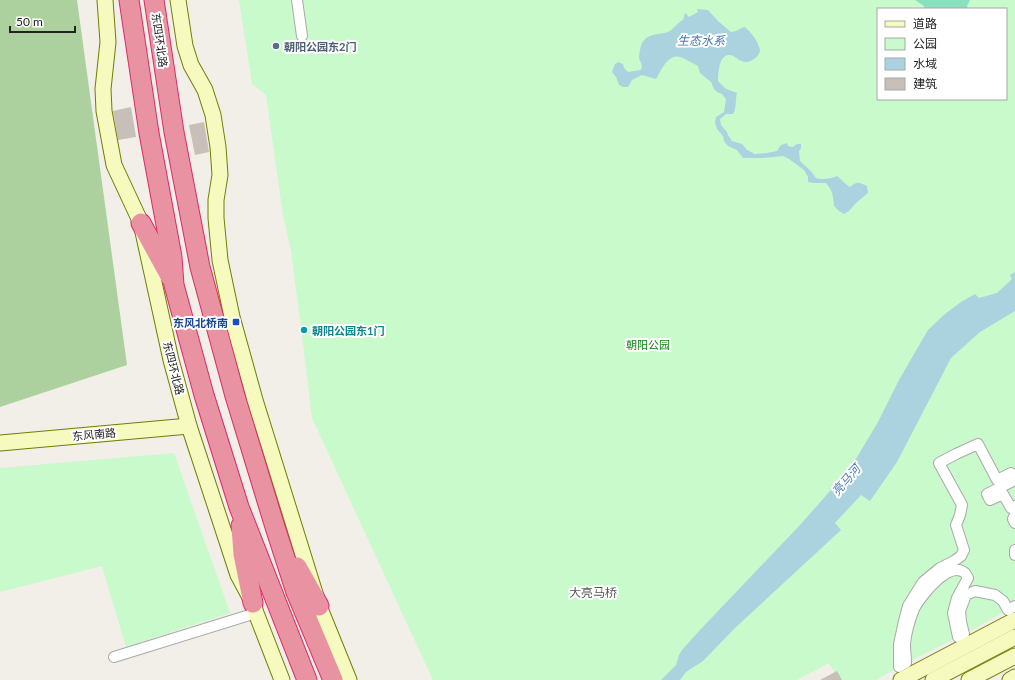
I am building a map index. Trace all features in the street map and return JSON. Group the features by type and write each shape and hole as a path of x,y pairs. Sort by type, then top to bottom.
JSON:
{"highway":[{"name":"东四环北路","path":"129,0 149,133 172,257 174,285 204,395 239,507 307,680"},
{"name":"东四环北路","path":"154,0 174,132 200,267 235,396 275,527 296,592 333,680"},
{"path":"141,223 174,285"},
{"path":"239,507 243,554 254,608"},
{"path":"275,527 319,606"}],"street":[{"name":"东四环北路","path":"104,0 107,18 108,42 102,89 104,111 114,165 141,223 171,360 189,426 238,575 254,608 282,680"},
{"path":"178,0 185,46 191,65 205,90 213,115 218,147 220,175 216,200 216,218 220,260 232,317 255,400 319,606 350,680"},
{"path":"297,0 302,36"},
{"name":"东风南路","path":"0,443 189,426"},
{"path":"1015,506 1011,508 1003,494 990,500 987,494 1015,480 1011,474 997,480 978,444 939,463 962,505 956,525 964,550 961,556 940,568 923,582 908,606 899,644 899,667 906,663 905,644 915,607 938,578 949,571 958,570 964,572 968,578 957,598 953,613 958,637 964,634 960,611 966,595 975,591 984,592 995,595 1003,601 1008,610 1015,606"},
{"path":"1015,515 1013,519 1015,523"},
{"path":"1015,550 1015,555"},
{"path":"114,657 254,608"},
{"path":"901,680 1015,620"},
{"path":"933,680 1015,637"},
{"path":"969,680 1015,656"},
{"path":"1010,680 1015,677"}],"green space":[{"path":"0,0 77,0 127,365 0,407"},
{"name":"朝阳公园","path":"239,0 1015,0 1015,606 876,680 839,680 829,663 797,680 433,680 312,418 291,251 283,215 266,95 252,84"},
{"path":"915,0 970,0 968,8 924,8 924,6"},
{"path":"174,453 230,613 126,647 102,566 0,592 0,468"}],"water":[{"name":"生态水系","path":"697,9 708,10 731,32 745,27 755,38 760,49 758,55 751,61 743,62 733,56 727,55 722,59 720,64 718,81 726,89 737,93 733,114 726,114 720,119 721,125 732,141 742,144 747,150 755,154 777,151 781,145 787,143 788,146 793,147 797,144 801,144 799,151 800,161 816,178 826,179 837,176 850,187 858,183 867,186 868,193 849,211 844,214 839,211 834,206 832,194 826,183 808,182 808,177 804,170 789,159 783,156 743,158 737,150 728,146 724,141 723,136 717,129 715,123 716,117 724,112 726,99 722,94 714,89 711,82 700,73 698,66 676,56 668,60 656,79 642,75 632,80 628,87 619,85 612,72 615,64 618,62 623,64 624,68 628,72 641,70 642,65 639,54 643,42 652,35 668,32 683,20 685,13 689,17 698,12"},
{"name":"亮马河","path":"1015,272 1015,311 980,332 951,358 897,462 870,501 861,495 835,523 841,530 735,628 703,661 686,672 680,680 661,680 676,665 682,650 800,525 853,464 878,422 899,380 928,330 945,314 975,294 979,298 997,293 1012,279 1010,275"}],"building":[{"path":"131,107 136,137 118,140 113,111"},
{"path":"204,122 209,152 195,155 189,125"},
{"path":"837,671 842,680 820,680"}],"place":[{"name":"朝阳公园东2门","path":"276,46"},
{"name":"东风北桥南","path":"236,322"},
{"name":"朝阳公园东1门","path":"304,330"}],"district":[{"name":"大亮马桥","path":"593,592"}]}
